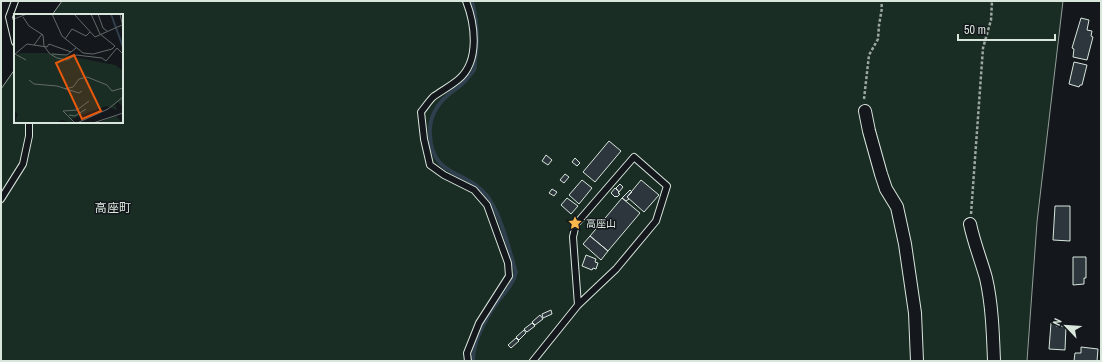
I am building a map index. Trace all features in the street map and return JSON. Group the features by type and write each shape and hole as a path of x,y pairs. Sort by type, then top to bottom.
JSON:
{"street":[{"path":"865,111 881,174 886,189 897,207 905,244 915,313 917,361"},
{"path":"970,224 973,241 986,278 994,361"}],"lane":[{"path":"14,38 9,17 15,1"},
{"path":"466,1 472,16 474,45 468,68 459,79 432,98 421,112 424,139 430,165 444,175 474,190 487,205 508,263 509,276 479,324 467,353 468,361"},
{"path":"1,199 23,164 29,136 29,123"},
{"path":"533,361 578,305 616,268 656,221 667,186 634,157 576,224 573,237 578,305"}],"path":[{"path":"865,111 864,96 869,55 878,39 882,8 881,1"},
{"path":"970,224 983,48 991,20 992,1"}],"green space":[{"path":"62,1 1063,1 1037,222 1027,361 1,361 1,89 14,70 14,123 123,123 123,14 53,14"}],"building":[{"path":"1081,18 1089,20 1087,30 1092,31 1091,36 1093,37 1087,60 1073,57 1074,49 1072,48"},
{"path":"1074,62 1087,65 1082,85 1079,87 1069,84"},
{"path":"609,141 621,151 595,182 583,172"},
{"path":"546,155 552,160 548,165 542,161"},
{"path":"575,158 580,163 577,166 572,162"},
{"path":"565,174 569,177 564,183 560,180"},
{"path":"582,180 592,188 579,204 569,195"},
{"path":"641,180 659,195 644,212 627,197"},
{"path":"620,184 623,187 619,192 616,188"},
{"path":"615,188 620,194 617,197 611,193"},
{"path":"552,189 557,192 554,196 549,193"},
{"path":"630,190 632,192 627,197 629,199 626,201 622,198"},
{"path":"567,198 578,206 571,214 561,205"},
{"path":"622,198 640,213 608,251 590,236"},
{"path":"1055,206 1070,206 1070,241 1053,240"},
{"path":"591,220 595,223 591,228 587,225"},
{"path":"590,236 608,251 601,260 583,244"},
{"path":"586,255 596,259 595,262 598,263 596,269 593,268 592,270 582,266"},
{"path":"1073,257 1086,257 1086,278 1084,278 1084,284 1073,285"},
{"path":"551,310 552,314 543,318 542,314"},
{"path":"540,315 543,319 535,325 532,322"},
{"path":"532,323 535,326 527,332 524,329"},
{"path":"1051,323 1056,323 1056,326 1066,326 1065,350 1049,349"},
{"path":"524,330 526,333 519,340 516,337"},
{"path":"516,338 519,341 511,348 508,345"},
{"path":"1081,347 1098,349 1097,361 1074,361 1075,353 1081,353"}],"waterway":[{"path":"472,1 477,31 474,69 464,82 443,99 436,108 430,129 432,149 437,159 444,166 479,188 487,196 500,222 516,272 511,284 493,308 481,330 475,345 473,361"}],"place":[{"name":"高座山","path":"575,223"}],"district":[{"name":"高座町","path":"113,208"}]}
